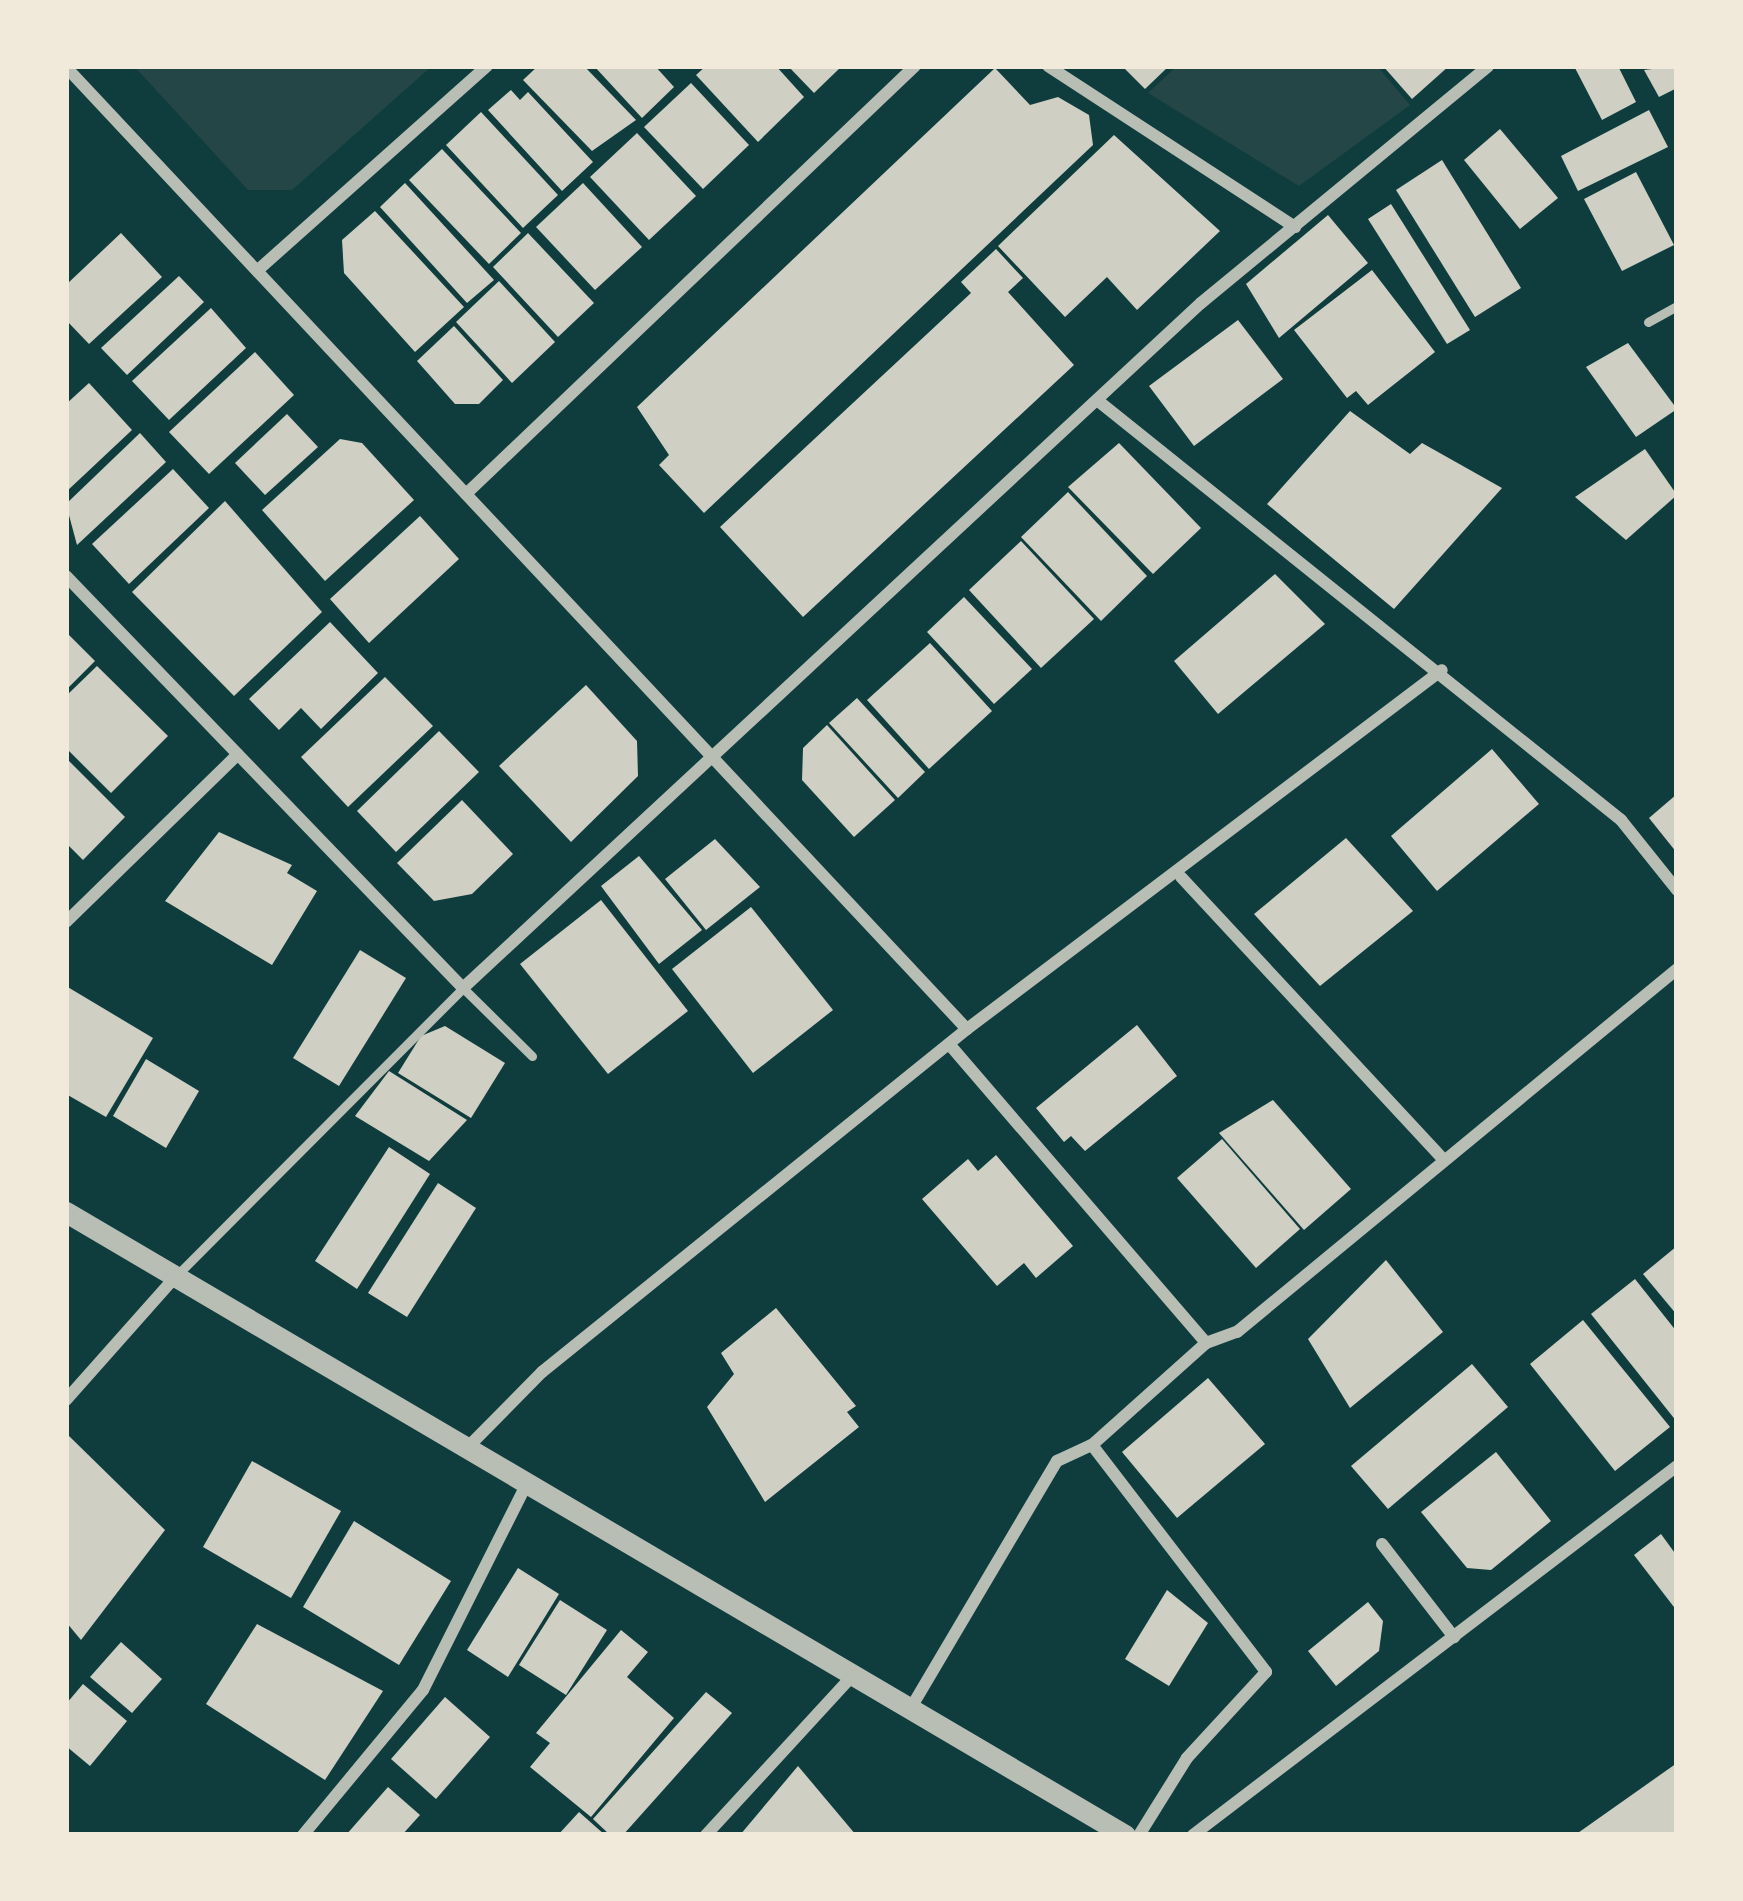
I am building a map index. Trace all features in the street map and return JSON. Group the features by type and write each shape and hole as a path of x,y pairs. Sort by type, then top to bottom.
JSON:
{"street":[{"path":"257,271 487,66"},
{"path":"466,494 915,66"},
{"path":"1048,66 1295,227"},
{"path":"66,576 464,988 1097,400 1488,66"},
{"path":"66,67 967,1029"},
{"path":"1097,400 1442,670 1621,820 1677,890"},
{"path":"470,1445 542,1372 967,1029 1180,877 1442,670"},
{"path":"66,922 238,754"},
{"path":"1180,877 1442,1158"},
{"path":"912,1706 1057,1460 1091,1445 1206,1343 1237,1332 1442,1158 1677,969"},
{"path":"949,1044 1206,1343"},
{"path":"66,1212 470,1445 1125,1835"},
{"path":"66,1400 176,1276"},
{"path":"1091,1445 1266,1672 1187,1758 1139,1835"},
{"path":"1193,1835 1677,1466"},
{"path":"303,1835 423,1690 527,1481"},
{"path":"1382,1544 1454,1637"},
{"path":"706,1835 854,1673"}],"lane":[{"path":"1648,322 1677,306"},
{"path":"176,1276 464,988 532,1056"}],"shaded area":[{"path":"134,66 432,66 292,190 248,190"},
{"path":"1177,66 1377,66 1410,105 1299,186 1148,93"}],"building":[{"path":"538,66 584,66 636,120 592,151 523,80"},
{"path":"594,66 655,66 674,87 642,118"},
{"path":"706,66 776,66 804,97 758,142 696,75"},
{"path":"788,66 842,66 814,93"},
{"path":"1122,66 1169,66 1145,89"},
{"path":"1383,66 1449,66 1412,99"},
{"path":"1574,66 1618,66 1636,102 1602,120"},
{"path":"1677,66 1677,88 1659,97 1644,70"},
{"path":"995,68 1030,105 1058,97 1089,115 1093,145 704,513 659,465 669,455 637,407"},
{"path":"691,83 749,145 703,189 644,127"},
{"path":"511,90 520,100 528,92 593,162 562,191 488,110"},
{"path":"1649,110 1668,147 1578,191 1561,156"},
{"path":"481,112 558,195 523,228 446,145"},
{"path":"1500,129 1558,198 1520,229 1464,160"},
{"path":"637,133 696,196 649,240 590,177"},
{"path":"1114,135 1220,231 1137,310 1107,277 1065,317 998,246"},
{"path":"442,149 521,233 489,264 409,180"},
{"path":"1442,160 1521,288 1475,317 1396,190"},
{"path":"1636,172 1674,245 1622,271 1584,199"},
{"path":"405,183 494,280 467,303 380,207"},
{"path":"583,183 642,247 595,290 536,227"},
{"path":"1391,204 1470,330 1447,344 1368,219"},
{"path":"375,211 464,307 415,352 344,273 342,240"},
{"path":"1328,215 1368,263 1279,338 1246,284"},
{"path":"121,233 162,277 89,344 66,320 66,285"},
{"path":"528,233 594,303 558,337 493,267"},
{"path":"996,249 1023,278 1008,292 1074,365 803,617 720,527 971,293 961,282"},
{"path":"1372,270 1435,352 1368,405 1356,391 1347,398 1294,330"},
{"path":"179,276 204,302 127,375 101,348"},
{"path":"499,281 555,342 512,383 456,322"},
{"path":"211,308 246,348 169,420 132,381"},
{"path":"1238,320 1283,379 1194,446 1149,386"},
{"path":"454,326 503,380 479,404 455,404 417,361"},
{"path":"1628,343 1677,409 1636,437 1586,367"},
{"path":"255,352 294,395 209,474 169,432"},
{"path":"89,383 132,430 66,492 66,404"},
{"path":"1350,411 1410,454 1422,443 1502,488 1394,609 1267,504"},
{"path":"287,414 318,447 265,495 235,463"},
{"path":"140,433 166,462 77,545 66,504"},
{"path":"340,439 362,443 414,500 325,581 262,510"},
{"path":"1119,443 1201,528 1153,574 1068,487"},
{"path":"1645,449 1677,495 1626,540 1575,497"},
{"path":"173,469 209,508 129,584 92,544"},
{"path":"1068,492 1147,576 1101,621 1021,537"},
{"path":"225,501 322,612 234,696 132,592"},
{"path":"420,516 459,559 369,643 330,599"},
{"path":"1021,541 1094,619 1041,668 969,590"},
{"path":"1275,574 1325,624 1218,714 1174,661"},
{"path":"964,597 1032,669 994,704 927,632"},
{"path":"330,622 378,673 321,729 301,708 279,730 249,699"},
{"path":"66,632 95,661 66,690"},
{"path":"930,643 992,711 929,769 867,700"},
{"path":"97,666 168,736 111,793 66,748 66,696"},
{"path":"385,677 433,726 348,807 301,757"},
{"path":"586,685 637,741 638,776 571,842 499,766"},
{"path":"857,698 925,772 898,798 829,723"},
{"path":"827,725 895,800 854,837 802,780 803,748"},
{"path":"439,731 479,772 396,852 357,811"},
{"path":"1492,749 1539,804 1437,891 1391,836"},
{"path":"66,758 125,817 83,860 66,843"},
{"path":"1677,794 1677,853 1649,818"},
{"path":"462,800 513,854 472,894 434,901 397,863"},
{"path":"219,832 292,865 287,873 317,891 272,965 165,901"},
{"path":"1346,838 1413,911 1320,986 1254,914"},
{"path":"715,839 760,887 706,930 665,879"},
{"path":"639,856 702,930 659,964 601,886"},
{"path":"601,900 688,1011 608,1074 520,964"},
{"path":"751,907 833,1010 753,1073 672,969"},
{"path":"360,950 406,978 339,1086 293,1058"},
{"path":"66,986 153,1038 106,1117 66,1094"},
{"path":"1137,1025 1177,1076 1085,1151 1071,1136 1064,1142 1036,1108"},
{"path":"445,1026 505,1063 471,1118 398,1073 421,1036"},
{"path":"146,1059 199,1091 166,1148 113,1116"},
{"path":"389,1071 467,1120 429,1161 355,1116"},
{"path":"1273,1100 1351,1189 1304,1230 1219,1133"},
{"path":"1222,1139 1300,1229 1256,1268 1177,1178"},
{"path":"389,1147 430,1174 357,1289 315,1261"},
{"path":"996,1155 1073,1246 1036,1278 1024,1263 997,1286 922,1199 968,1159 978,1171"},
{"path":"438,1183 476,1208 407,1317 368,1293"},
{"path":"1677,1246 1677,1315 1643,1274"},
{"path":"1386,1260 1443,1332 1350,1408 1308,1339"},
{"path":"1635,1279 1677,1332 1677,1422 1591,1314"},
{"path":"776,1308 856,1406 847,1412 859,1427 765,1502 707,1407 734,1374 721,1353"},
{"path":"1583,1320 1670,1427 1615,1471 1530,1364"},
{"path":"1472,1364 1508,1407 1388,1509 1351,1466"},
{"path":"1208,1378 1265,1444 1177,1518 1122,1452"},
{"path":"68,1435 165,1530 81,1640 66,1622"},
{"path":"1496,1452 1551,1521 1491,1570 1467,1568 1421,1512"},
{"path":"252,1461 341,1511 291,1598 203,1547"},
{"path":"354,1521 451,1581 399,1665 303,1607"},
{"path":"1661,1534 1677,1556 1677,1611 1634,1555"},
{"path":"518,1568 559,1594 508,1677 467,1650"},
{"path":"1167,1590 1208,1623 1169,1686 1125,1659"},
{"path":"560,1600 607,1630 566,1695 519,1665"},
{"path":"1368,1602 1383,1621 1379,1651 1336,1686 1308,1651"},
{"path":"257,1624 383,1691 325,1780 206,1704"},
{"path":"621,1630 648,1652 627,1677 674,1718 591,1817 530,1767 550,1743 536,1733"},
{"path":"121,1642 162,1679 132,1713 90,1677"},
{"path":"83,1684 127,1721 90,1766 66,1746 66,1704"},
{"path":"706,1692 732,1713 623,1835 610,1835 593,1819"},
{"path":"445,1697 490,1737 436,1799 391,1759"},
{"path":"1677,1763 1677,1835 1575,1835"},
{"path":"798,1766 856,1835 740,1835"},
{"path":"388,1787 420,1815 402,1835 346,1835"},
{"path":"579,1812 605,1835 558,1835"}]}
